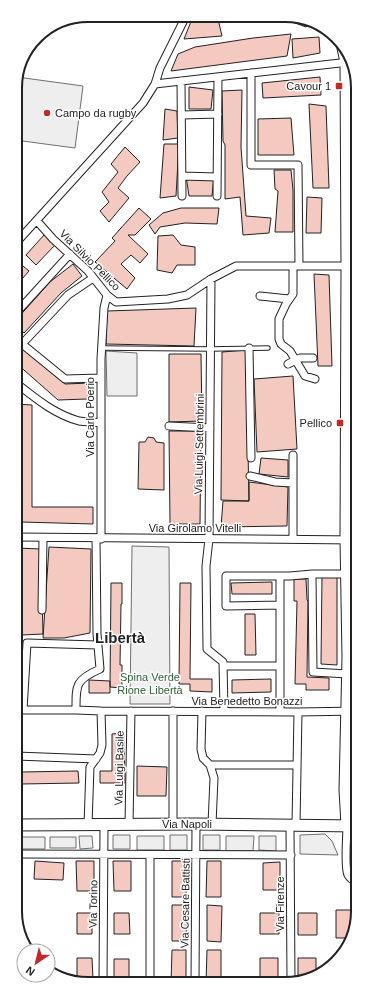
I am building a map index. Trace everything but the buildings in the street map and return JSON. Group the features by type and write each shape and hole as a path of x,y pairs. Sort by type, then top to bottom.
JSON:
{"main road":[{"path":"348,67 347,266 351,342"},
{"path":"351,471 346,540 348,674 351,702"},
{"path":"351,722 345,790 351,821"},
{"name":"Via Napoli","path":"22,825 212,824 351,826"}],"street":[{"path":"22,237 143,103 155,84 160,68 183,22"},
{"path":"155,84 346,62"},
{"path":"251,73 251,165 298,165 296,266 293,294 279,319 279,338 281,344 290,351 305,376 315,379"},
{"path":"217,196 218,76"},
{"path":"182,81 182,196"},
{"path":"182,115 218,114"},
{"path":"182,176 217,177"},
{"name":"Via Silvio Pellico","path":"37,221 93,278 107,295 116,302 168,299 187,295 211,279 236,266 347,266"},
{"path":"22,306 70,254"},
{"path":"93,278 68,295 22,344 65,379 101,378"},
{"name":"Via Luigi Settembrini","path":"211,279 209,539 206,566 207,649 224,662 224,666"},
{"name":"Via Carlo Poerio","path":"99,538 101,378 104,308 107,295"},
{"path":"260,296 289,299"},
{"path":"249,348 251,458"},
{"path":"288,364 300,358 313,358"},
{"path":"22,390 48,408 64,416 80,421 101,423"},
{"path":"169,426 210,428"},
{"path":"293,455 293,539"},
{"path":"250,476 275,482 293,482"},
{"name":"Via Girolamo Vitelli","path":"22,537 351,540"},
{"path":"42,610 43,538"},
{"path":"76,710 76,687 86,675 100,668 97,634 99,538"},
{"path":"312,574 313,672 348,674"},
{"path":"280,605 226,606 226,576 346,574"},
{"path":"280,576 280,712"},
{"name":"Via Benedetto Bonazzi","path":"22,691 27,643 98,645"},
{"path":"224,711 224,666 280,666"},
{"name":"Via Benedetto Bonazzi","path":"22,710 280,712 351,711"},
{"path":"88,825 90,767 100,754 102,745 101,711"},
{"name":"Via Luigi Basile","path":"129,824 130,711"},
{"path":"173,711 173,824"},
{"path":"202,711 201,749 203,758 210,765 214,778 212,824"},
{"name":"Via Firenze","path":"291,977 291,856 297,765 298,712"},
{"path":"22,756 96,759"},
{"path":"210,765 297,765"},
{"name":"Via Cesare Battisti","path":"195,977 196,824"},
{"name":"Via Torino","path":"103,977 104,825"},
{"path":"351,833 346,867 351,880"},
{"path":"22,854 291,856"},
{"path":"150,855 150,977"}],"lane":[{"path":"102,348 268,348"}],"green space":[{"name":"Campo da rugby","path":"23,78 83,86 75,148 22,141"},
{"path":"106,351 137,353 137,396 107,396"},
{"name":"Spina Verde Rione Libertà","path":"132,546 169,547 170,704 130,704"},
{"path":"325,834 332,841 338,855 300,854 300,835"},
{"path":"113,835 130,835 130,849 113,849"},
{"path":"170,835 187,835 187,850 170,850"},
{"path":"203,835 220,835 220,850 203,850"},
{"path":"79,836 92,836 93,848 80,849"},
{"path":"137,836 164,836 164,850 137,850"},
{"path":"226,836 254,836 253,851 226,851"},
{"path":"259,836 276,836 276,851 259,850"},
{"path":"22,837 45,837 45,849 22,849"},
{"path":"50,837 76,837 76,848 50,848"}],"place":[{"name":"Cavour 1","path":"339,86"},
{"name":"Campo da rugby","path":"47,113"},
{"name":"Pellico","path":"340,423"}],"district":[{"name":"Libertà","path":"120,637"}]}
